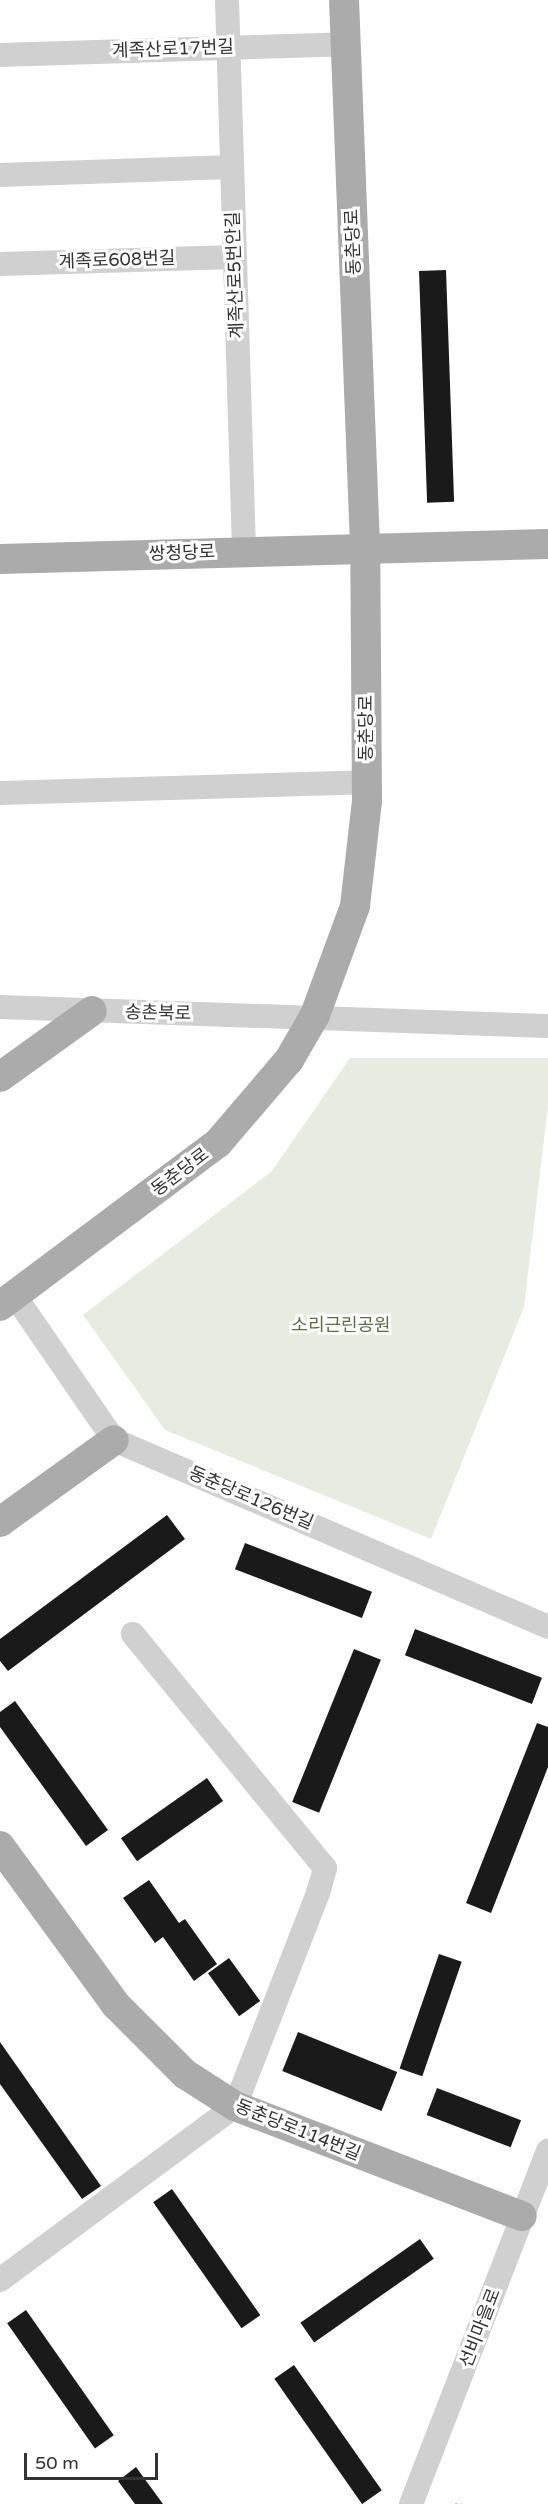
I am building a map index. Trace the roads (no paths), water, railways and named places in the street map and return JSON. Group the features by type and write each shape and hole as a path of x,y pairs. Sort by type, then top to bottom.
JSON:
{"main road":[{"name":"동춘당로","path":"7,1301 218,1143 289,1060 315,1016 356,906 366,782 364,546 344,0"},
{"name":"쌍청당로","path":"0,559 364,546 548,544"},
{"path":"0,1077 92,1011"},
{"path":"0,1522 114,1440"},
{"name":"동춘당로114번길","path":"0,1846 116,2005 185,2074 235,2106 522,2216"}],"street":[{"name":"계족산로5번안길","path":"227,0 244,550"},
{"name":"계족산로17번길","path":"0,55 346,44"},
{"path":"0,175 232,167"},
{"name":"계족로608번길","path":"0,264 235,257"},
{"path":"0,792 366,782"},
{"name":"송촌북로","path":"0,1007 315,1016 548,1026"},
{"path":"7,1301 114,1440"},
{"name":"동춘당로126번길","path":"114,1440 548,1627"},
{"path":"0,2280 235,2106 318,1893 324,1868 134,1634"},
{"name":"선비마을로","path":"411,2504 548,2151"}],"park label":[{"name":"소리근린공원","path":"341,1325"}]}
